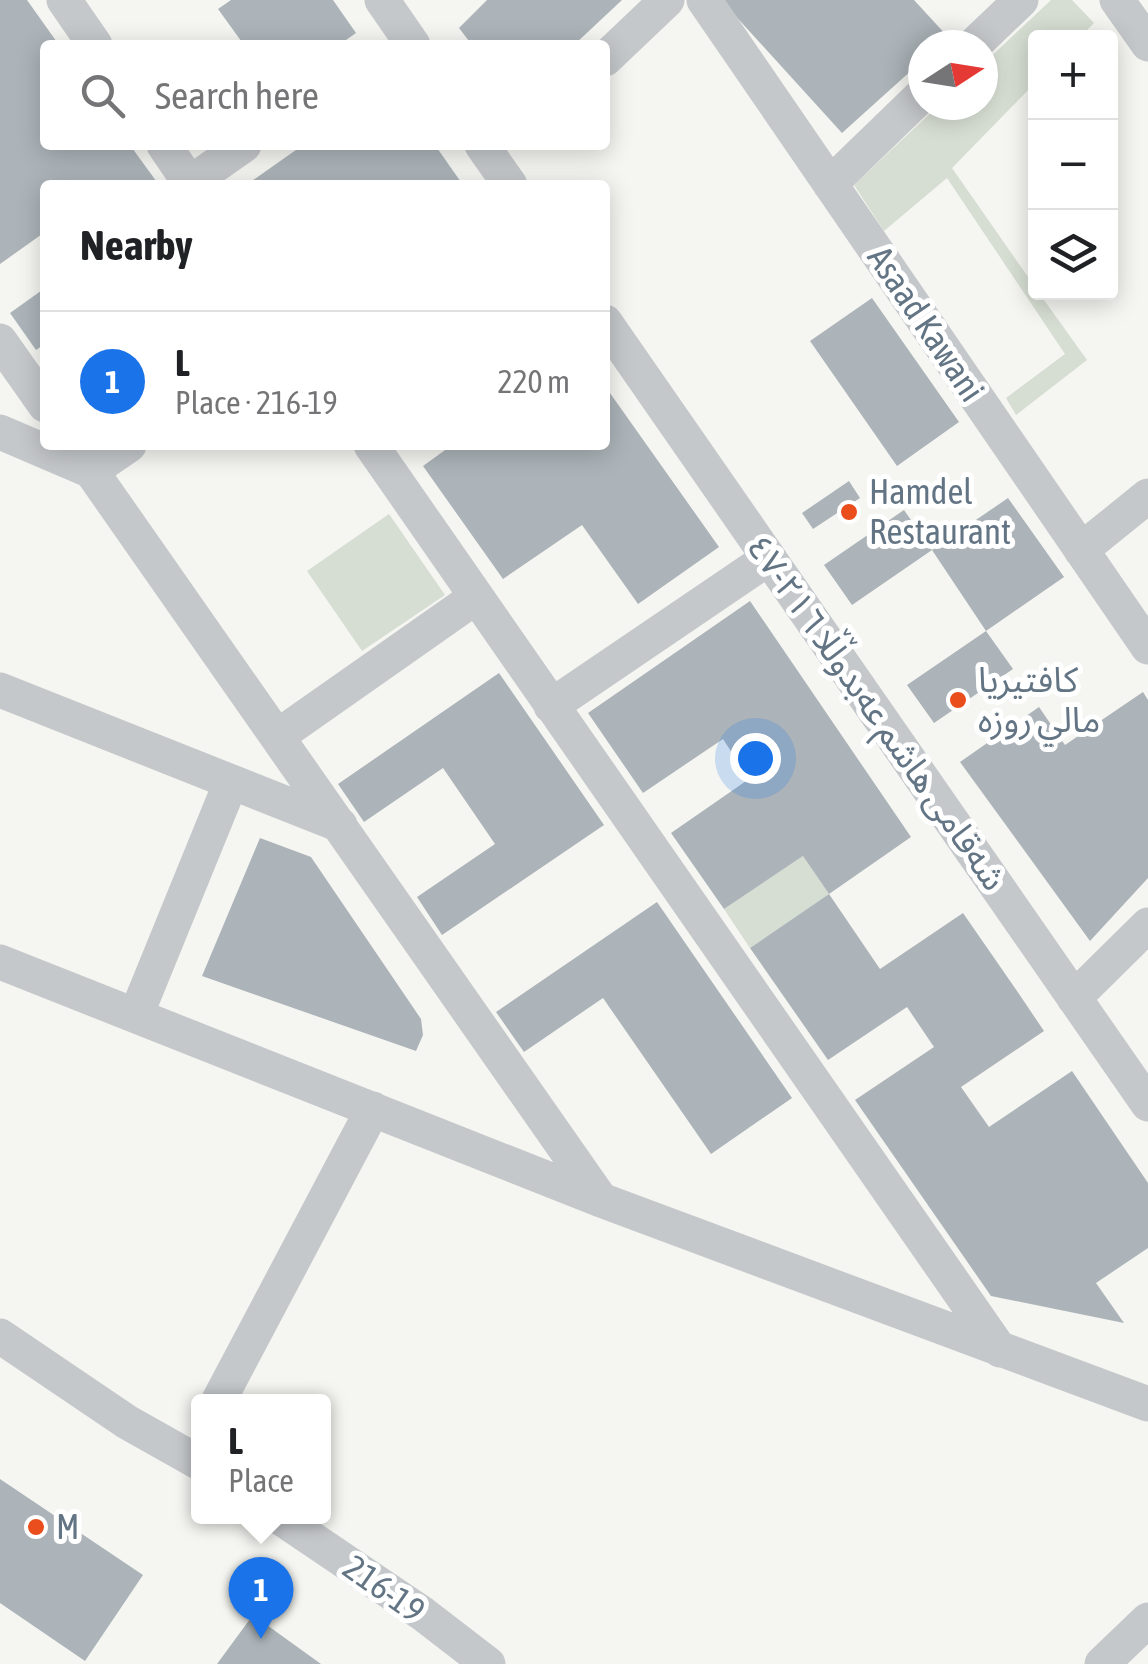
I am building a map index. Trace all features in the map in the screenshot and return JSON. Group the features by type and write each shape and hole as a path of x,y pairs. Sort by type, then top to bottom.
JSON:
{"street":[{"path":"64,0 92,40"},
{"path":"382,0 401,40"},
{"path":"610,54 667,0"},
{"name":"Asaad Kawani","path":"704,0 1148,647"},
{"path":"989,30 1020,0"},
{"path":"1117,0 1148,44"},
{"path":"830,184 908,109"},
{"path":"167,150 188,180"},
{"path":"196,180 237,150"},
{"name":"شەقامی هاشم عەبدوڵڵا ٢١٦-٤٧","path":"610,329 1148,1104"},
{"path":"0,342 40,398"},
{"path":"0,432 40,445"},
{"path":"57,450 82,458 111,450"},
{"path":"374,450 1000,1350"},
{"path":"82,458 601,1200"},
{"path":"1081,550 1148,496"},
{"path":"551,706 769,558"},
{"path":"278,736 476,598"},
{"path":"0,690 340,825"},
{"path":"136,1015 231,782"},
{"path":"1074,998 1148,925"},
{"path":"0,962 601,1200 1148,1404"},
{"path":"222,1394 373,1109"},
{"path":"0,1336 127,1422 191,1450"},
{"name":"216-19","path":"290,1524 423,1614 488,1664"},
{"path":"1102,1664 1148,1620"}],"shaded area":[{"path":"1051,0 1072,0 1094,23 1087,30 1028,30 1028,90 952,168 1028,277 1028,299 947,178 884,231 854,185 923,120 998,120 998,50"},
{"path":"1029,300 1044,300 1087,360 1016,415 1006,398 1065,354"},
{"path":"389,514 445,595 362,651 307,571"},
{"path":"803,856 829,894 750,948 724,909"}],"building":[{"path":"0,0 27,0 55,40 40,40 40,150 134,150 155,180 40,180 40,236 0,264"},
{"path":"231,0 333,0 356,33 346,40 240,40 218,9"},
{"path":"487,0 622,0 579,40 468,40 459,28"},
{"path":"721,0 914,0 942,30 908,30 908,74 842,133"},
{"path":"296,150 438,150 460,180 253,180"},
{"path":"40,292 40,347 36,350 10,313"},
{"path":"872,298 959,422 897,466 810,341"},
{"path":"610,393 719,547 638,604 582,525 503,579 423,466 445,450 610,450"},
{"path":"849,481 860,498 813,529 802,513"},
{"path":"1008,498 1064,577 986,631 932,550"},
{"path":"904,510 932,550 852,605 824,565"},
{"path":"750,601 911,837 829,894 803,856 724,909 671,833 749,779 723,739 643,793 588,713"},
{"path":"986,631 1013,669 934,723 907,685"},
{"path":"499,673 604,825 442,935 417,897 495,844 443,768 364,822 338,784"},
{"path":"1143,692 1148,700 1148,878 1090,941 960,762 1039,707 1065,745"},
{"path":"260,838 311,857 421,1019 423,1035 416,1051 202,976"},
{"path":"829,894 880,969 963,913 1017,991 1044,1031 961,1087 989,1127 1072,1071 1148,1183 1148,1248 1096,1283 1124,1323 991,1296 855,1100 934,1047 907,1007 828,1060 750,948"},
{"path":"657,902 792,1098 711,1154 603,998 524,1052 496,1012"},
{"name":"M","path":"0,1479 143,1575 85,1661 0,1603"},
{"path":"253,1615 321,1664 217,1664"}],"place":[{"name":"Hamdel Restaurant","path":"849,512"},
{"name":"كافتيريا مالي روزه","path":"958,700"},
{"name":"M","path":"36,1527"},
{"name":"L","path":"261,1639"}]}
